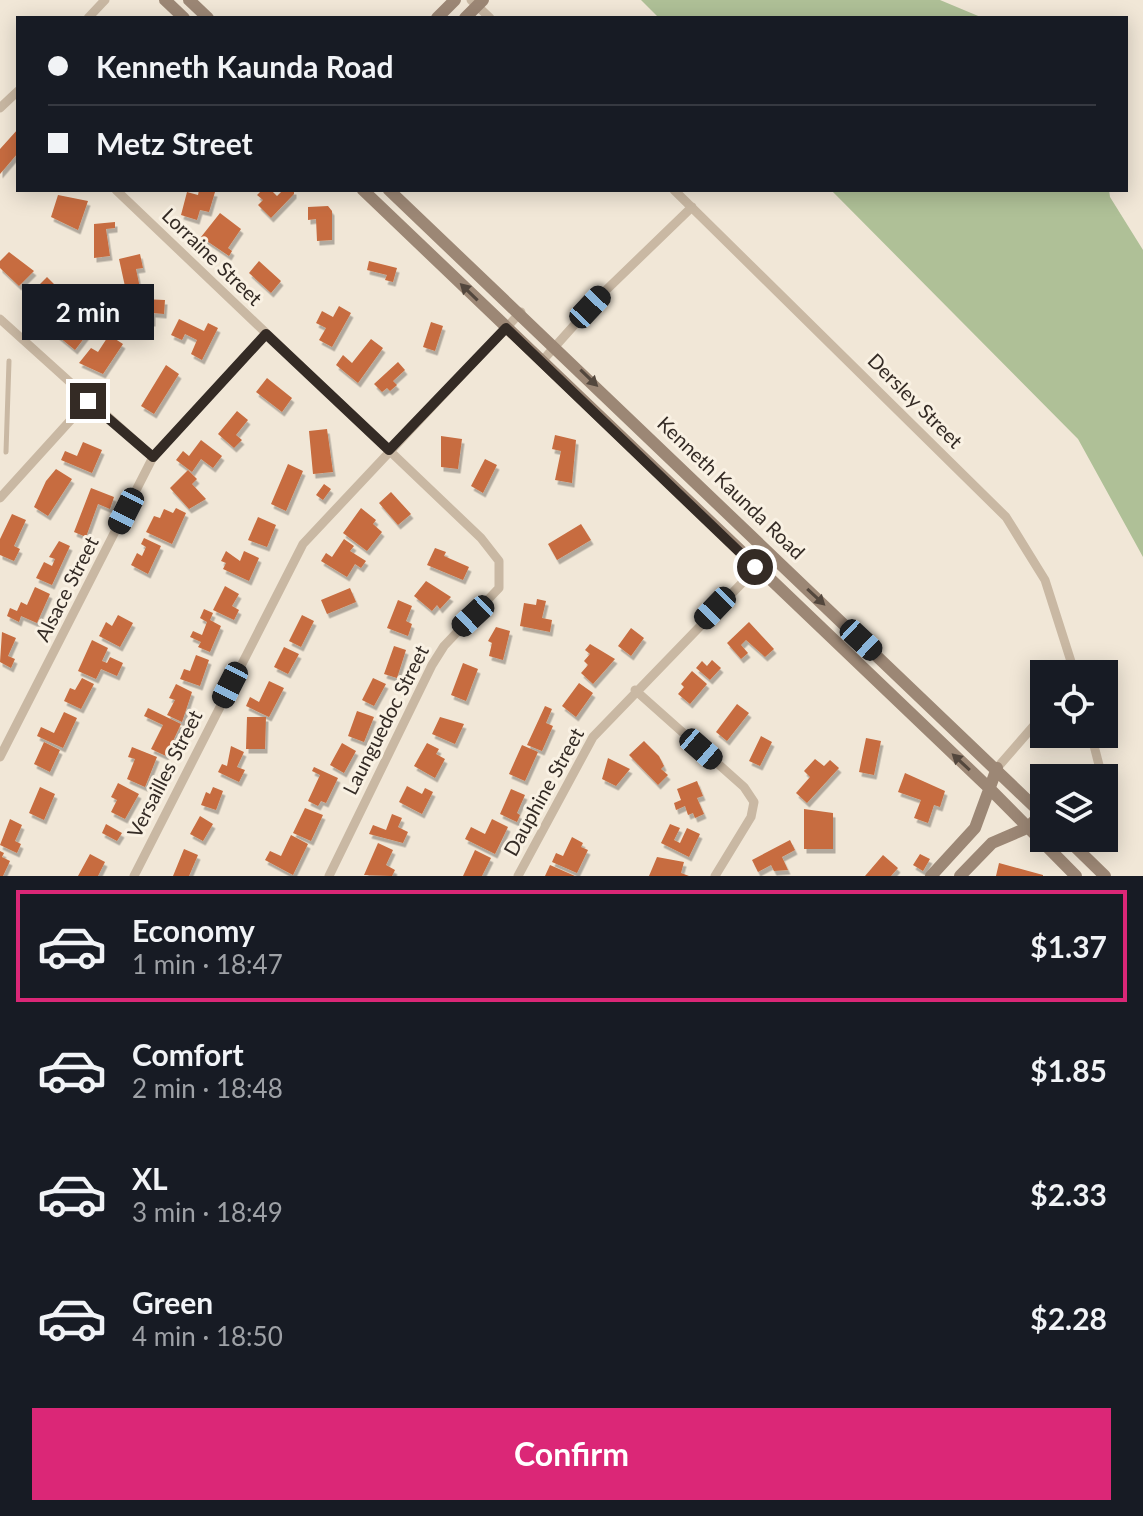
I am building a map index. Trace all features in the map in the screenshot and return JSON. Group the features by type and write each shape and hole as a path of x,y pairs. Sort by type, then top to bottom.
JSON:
{"main road":[{"path":"165,0 182,16"},
{"path":"189,0 206,16"},
{"path":"439,16 455,0"},
{"name":"Kenneth Kaunda Road","path":"365,192 988,787 1076,876"},
{"name":"Kenneth Kaunda Road","path":"391,192 521,312 1030,802"},
{"path":"931,876 975,828 997,768"},
{"path":"960,876 992,843 1030,826"},
{"path":"1080,852 1105,876"}],"street":[{"path":"90,16 105,0"},
{"path":"0,108 16,95"},
{"name":"Lorraine Street","path":"118,192 389,450"},
{"name":"Dersley Street","path":"676,192 1006,517 1045,580 1071,660"},
{"path":"543,360 692,207"},
{"name":"Versailles Street","path":"134,876 294,560 316,528 521,312"},
{"path":"0,319 153,457"},
{"name":"Alsace Street","path":"0,757 153,457 266,334"},
{"path":"0,498 88,401"},
{"name":"Launguedoc Street","path":"329,876 432,665 444,646 496,592 501,581 494,552 389,450"},
{"name":"Dauphine Street","path":"518,876 580,755 635,690 770,554"},
{"path":"635,690 744,787 754,802 751,817 715,876"},
{"path":"997,768 1030,730"}],"lane":[{"path":"6,452 9,361"},
{"path":"0,405 8,405"}],"green space":[{"path":"641,0 940,0 978,16 657,16"},
{"path":"833,192 1109,192 1143,250 1143,557 1078,439"}],"building":[{"path":"16,131 16,155 0,174 0,149"},
{"path":"187,192 198,195 199,192 215,192 209,212 200,210 197,220 181,215"},
{"path":"260,192 273,192 277,196 281,192 294,192 271,218 258,205 263,200 257,195"},
{"path":"58,195 88,201 78,230 51,217"},
{"path":"328,206 332,211 332,240 317,241 316,219 308,220 308,207"},
{"path":"220,213 241,229 228,248 232,251 229,256 201,237"},
{"path":"115,222 115,228 106,229 110,256 94,258 94,224"},
{"path":"9,252 34,271 19,286 0,268 0,261"},
{"path":"140,254 143,268 136,269 140,288 126,291 119,259"},
{"path":"259,261 281,281 271,293 249,273"},
{"path":"369,261 397,268 393,282 385,280 387,275 367,270"},
{"path":"47,277 58,288 47,299 36,288"},
{"path":"142,299 165,300 164,314 153,313 153,322 141,322"},
{"path":"339,306 351,313 332,347 319,340 326,328 316,323 322,311 333,317"},
{"path":"87,318 95,324 75,350 48,328 56,319 75,334"},
{"path":"179,319 204,331 208,323 218,328 202,360 191,354 197,340 185,334 182,340 171,335"},
{"path":"431,322 443,326 435,351 423,347"},
{"path":"109,335 123,344 103,374 79,363 91,348 98,352"},
{"path":"371,339 383,348 358,383 336,365 343,355 352,363"},
{"path":"398,362 405,370 393,381 397,385 390,391 387,388 382,392 374,384"},
{"path":"166,365 179,374 154,414 141,406"},
{"path":"267,378 292,398 282,412 256,392"},
{"path":"237,411 248,420 236,435 242,440 234,448 218,434"},
{"path":"327,429 333,472 313,474 309,431"},
{"path":"555,435 576,440 572,483 555,480 561,451 552,449"},
{"path":"441,436 462,439 458,469 441,467"},
{"path":"201,440 222,456 213,468 201,459 192,472 176,460 183,451 189,456"},
{"path":"83,442 102,450 92,473 61,460 65,451 77,456"},
{"path":"485,459 497,465 483,493 471,486"},
{"path":"288,464 303,471 286,511 271,504"},
{"path":"56,469 72,479 48,516 34,507 46,481"},
{"path":"188,470 197,479 192,484 206,499 189,509 170,488"},
{"path":"324,484 331,489 323,500 316,495"},
{"path":"91,488 114,497 110,509 98,504 86,537 74,532"},
{"path":"391,492 411,514 398,525 379,503"},
{"path":"176,508 186,513 172,544 146,532 154,516 160,518 164,509 173,513"},
{"path":"361,508 376,520 373,524 382,532 367,551 343,533"},
{"path":"12,514 26,520 14,546 20,549 14,561 0,555 0,539"},
{"path":"258,517 276,525 267,547 248,540"},
{"path":"581,524 591,540 557,560 548,544"},
{"path":"144,538 161,546 148,574 131,565 137,553 142,556 146,547 141,544"},
{"path":"344,539 354,546 350,551 366,561 361,568 355,564 347,577 321,561 326,553 332,557"},
{"path":"59,541 70,546 52,585 36,578 44,562 52,566 55,559 49,557"},
{"path":"435,548 446,552 444,556 469,567 463,580 427,565"},
{"path":"226,551 240,561 244,551 259,558 249,581 223,569 226,563 221,561"},
{"path":"426,581 451,597 440,609 437,605 432,611 414,596"},
{"path":"225,586 239,594 232,606 239,610 234,620 213,610"},
{"path":"35,587 50,594 37,623 21,616 19,622 7,616 10,608 17,611 21,602 27,605"},
{"path":"350,588 356,602 327,614 321,600"},
{"path":"537,599 546,601 542,618 552,620 550,632 520,626 524,603 536,605"},
{"path":"398,600 412,606 406,621 412,624 408,636 387,628"},
{"path":"204,609 213,613 210,620 221,626 210,652 198,647 201,642 190,637 193,631 202,635 207,622 200,618"},
{"path":"118,615 133,623 120,647 99,636 106,622 112,626"},
{"path":"302,615 314,621 301,647 289,641"},
{"path":"749,622 774,649 765,657 746,640 741,645 748,653 741,659 727,643"},
{"path":"496,627 510,631 503,660 489,656 492,643 488,641"},
{"path":"631,628 644,638 631,656 618,646"},
{"path":"2,632 16,638 8,656 15,659 11,668 0,662"},
{"path":"92,640 108,648 102,661 107,663 110,657 123,663 117,676 101,669 96,679 78,671"},
{"path":"590,644 615,659 593,684 581,673 588,665 584,661 590,654 585,650"},
{"path":"394,646 406,650 397,678 384,674"},
{"path":"284,647 299,654 288,674 274,667"},
{"path":"196,655 209,660 200,686 180,679 184,669 190,671"},
{"path":"712,660 721,668 710,680 696,668 702,661 707,666"},
{"path":"463,663 478,669 466,701 451,695"},
{"path":"692,671 707,684 690,704 678,694 684,687 681,684"},
{"path":"82,678 94,684 81,709 64,701 70,688 75,690"},
{"path":"373,678 386,684 374,706 362,700"},
{"path":"269,681 284,688 269,717 246,706 250,697 259,702"},
{"path":"579,683 593,693 576,717 562,706"},
{"path":"176,684 192,692 182,722 167,715 175,700 169,698"},
{"path":"737,704 749,713 727,741 716,732"},
{"path":"545,706 552,709 546,723 553,726 542,751 527,745"},
{"path":"148,708 181,724 166,756 151,749 163,725 144,716"},
{"path":"357,711 374,717 364,742 348,736"},
{"path":"64,712 77,718 63,748 37,736 41,727 54,733"},
{"path":"247,717 266,717 265,749 246,749"},
{"path":"440,717 464,724 455,744 432,734"},
{"path":"761,736 772,742 760,766 749,761"},
{"path":"866,738 881,741 874,775 859,772"},
{"path":"644,741 659,756 664,766 661,769 668,775 658,785 629,755"},
{"path":"44,742 60,750 50,772 34,764"},
{"path":"342,743 356,751 344,773 330,765"},
{"path":"427,743 439,749 436,754 445,759 435,778 414,766"},
{"path":"522,745 538,752 525,781 509,774"},
{"path":"231,746 244,752 237,767 245,770 239,782 218,772 222,764 227,766"},
{"path":"132,747 157,757 145,787 127,779 135,759 128,757"},
{"path":"608,758 630,769 616,786 602,779"},
{"path":"815,759 824,766 830,760 839,768 807,803 796,793 810,777 804,771"},
{"path":"314,767 338,778 326,803 321,801 318,806 308,801 320,775 312,771"},
{"path":"905,773 945,791 940,807 934,805 928,823 914,818 921,800 898,792"},
{"path":"697,781 703,796 697,798 704,814 695,818 693,813 688,815 685,806 676,810 674,803 681,800 677,789"},
{"path":"118,783 139,794 125,819 111,812 117,800 111,797"},
{"path":"407,786 422,794 425,788 433,792 422,814 399,802"},
{"path":"40,787 55,794 44,820 29,813"},
{"path":"213,787 223,791 216,810 201,805 206,792 210,794"},
{"path":"511,789 525,795 517,813 520,815 517,822 500,814"},
{"path":"305,808 323,815 311,841 293,833"},
{"path":"804,809 833,813 833,849 804,849"},
{"path":"392,814 402,818 398,827 408,832 403,843 369,834 373,825 386,830"},
{"path":"200,816 213,824 203,841 190,834"},
{"path":"10,819 22,825 15,841 21,844 17,853 0,845"},
{"path":"492,819 508,827 495,854 465,839 471,827 485,834"},
{"path":"106,824 122,833 117,841 102,833"},
{"path":"670,824 680,828 674,840 680,843 687,828 700,834 689,857 661,843"},
{"path":"291,835 308,844 293,875 265,860 270,851 281,856"},
{"path":"572,837 588,850 577,873 552,862 556,853 563,856"},
{"path":"790,840 795,850 782,857 788,870 774,871 771,865 758,872 752,860"},
{"path":"378,843 393,850 386,865 395,870 392,876 364,875"},
{"path":"184,849 198,855 189,876 173,876"},
{"path":"475,850 491,858 482,876 463,876"},
{"path":"0,851 4,853 2,857 10,861 3,876 0,876"},
{"path":"90,854 105,862 98,876 78,876"},
{"path":"920,854 930,859 923,871 913,865"},
{"path":"883,855 898,868 891,876 865,876"},
{"path":"657,857 684,862 681,873 689,876 649,876"},
{"path":"999,863 1043,875 1043,876 996,876"},
{"path":"550,865 575,876 545,876"}],"route":[{"path":"88,401 153,457 266,334 389,450 506,328 543,360 755,567"}]}
